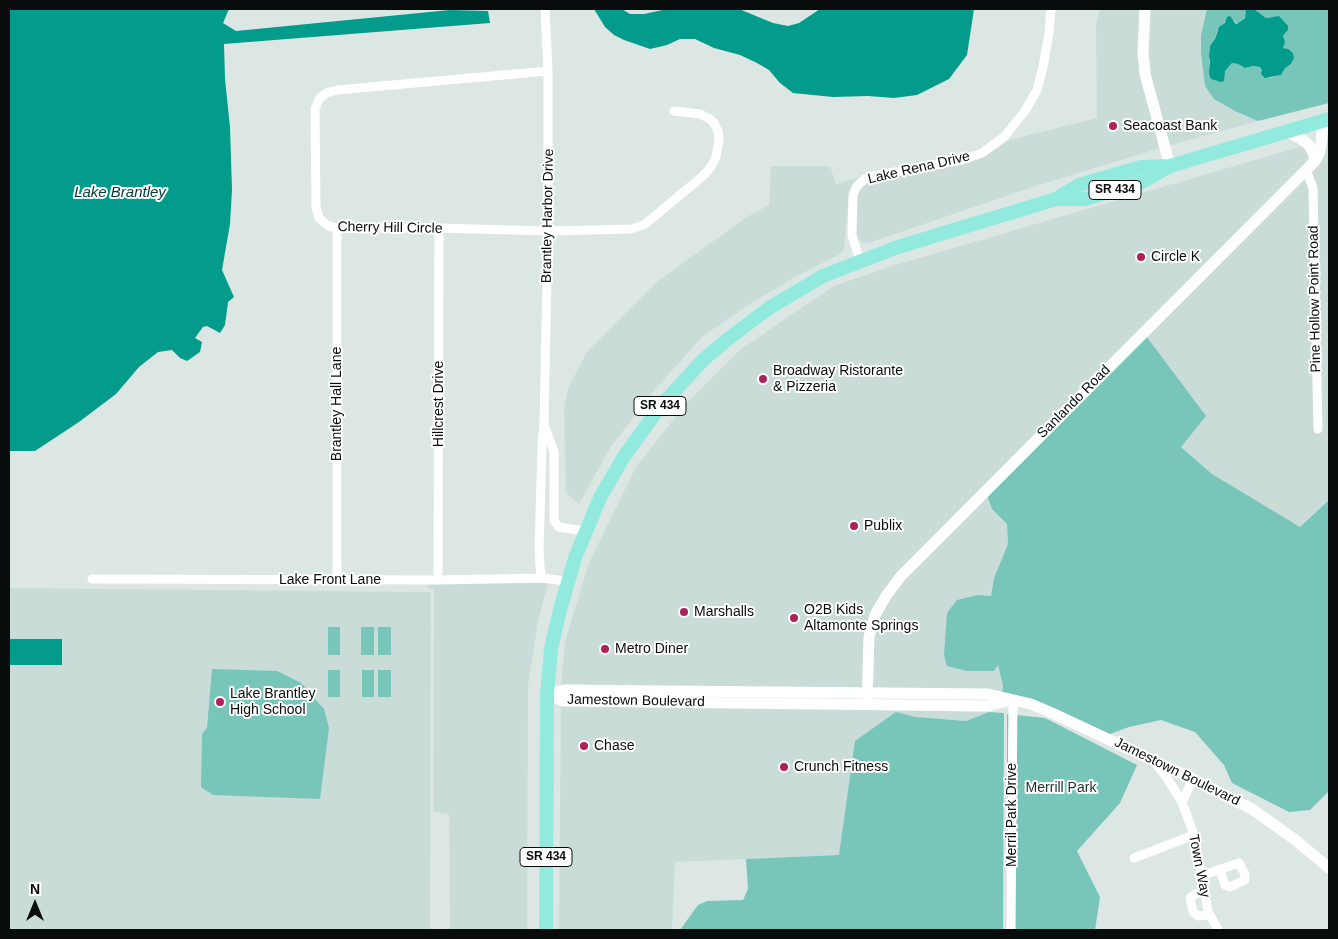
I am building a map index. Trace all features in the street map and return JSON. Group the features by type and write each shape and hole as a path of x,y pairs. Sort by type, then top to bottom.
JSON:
{"main road":[{"name":"SR 434","path":"546,930 547,694 551,649 568,581 585,531 611,477 636,439 669,395 703,360 739,330 781,300 823,276 860,260 899,246 1056,199 1085,199 1144,181 1170,166 1326,120"}],"street":[{"name":"Brantley Harbor Drive","path":"541,578 539,551 548,232 548,70 544,9"},
{"name":"Lake Rena Drive","path":"860,260 852,235 852,200 857,186 873,176 962,160 982,153 1004,137 1037,90 1044,67 1051,9"},
{"path":"1145,9 1143,52 1145,74 1170,166"},
{"name":"Cherry Hill Circle","path":"548,70 337,90 326,93 319,100 315,109 316,206 319,218 328,226 337,228 439,228 548,232 631,229 644,225 704,176 716,157 719,141 718,131 710,118 700,114 674,111"},
{"name":"Sanlando Road","path":"867,698 869,637 875,615 901,576 1315,161 1319,154 1326,120"},
{"path":"1287,132 1308,144 1313,152 1315,161"},
{"name":"Pine Hollow Point Road","path":"1306,170 1314,188 1318,429"},
{"name":"Brantley Hall Lane","path":"337,228 337,580"},
{"name":"Hillcrest Drive","path":"438,580 439,228"},
{"name":"Brantley Harbor Drive","path":"544,424 554,452 554,521 559,527 585,531"},
{"name":"Lake Front Lane","path":"92,579 438,580 541,578 568,581"},
{"name":"Jamestown Boulevard","path":"547,694 564,701 867,698 988,706 1012,700 1031,704 1061,716 1252,809 1294,839 1329,868"},
{"name":"Merril Park Drive","path":"1011,930 1012,700"},
{"name":"Town Way","path":"1153,760 1182,802 1194,836 1210,915 1218,930"},
{"path":"1182,802 1193,779"},
{"path":"1134,858 1194,836"},
{"path":"1201,876 1220,869 1239,863 1245,874 1245,880 1230,886 1223,884 1220,869"},
{"path":"1204,892 1191,896 1193,912 1198,916 1210,915"}],"shaded area":[{"path":"1100,9 1141,9 1160,148 1036,186 868,243 862,242 858,238 856,233 857,196 860,189 867,183 963,164 1006,141 1097,118 1096,24"},
{"path":"1149,9 1207,9 1201,35 1205,86 1215,99 1258,121 1168,146 1149,74 1147,31"},
{"path":"1329,138 1329,500 1300,527 1212,474 1181,446 1146,336 1305,178 1310,189 1314,433 1321,433 1317,188 1311,171 1326,139"},
{"path":"1303,146 1311,160 882,594 863,688 561,686 565,642 588,565 636,467 684,406 741,349 834,286 892,266"},
{"path":"771,166 830,166 836,184 861,177 853,184 849,195 844,249 840,254 793,278 753,302 703,336 652,393 610,448 579,504 566,493 564,409 568,388 587,352 658,281 747,217 769,205"},
{"path":"987,495 992,509 1007,524 1008,544 994,578 991,596 978,595 947,613 947,626 998,665 1003,686 1002,693 871,688 873,638 879,617 904,579"},
{"path":"548,583 538,621 528,686 527,930 450,930 449,814 433,812 434,592 433,589 428,588 428,584"},
{"name":"Lake Brantley High School","path":"9,588 431,592 430,930 9,930"},
{"path":"561,704 989,712 966,721 916,717 896,712 839,855 675,862 672,930 559,930"}],"green space":[{"path":"1207,9 1241,9 1246,11 1247,15 1238,24 1233,20 1227,20 1217,31 1215,39 1210,46 1210,68 1225,71 1232,63 1245,68 1260,67 1269,78 1281,75 1285,67 1291,64 1294,58 1290,49 1283,48 1283,36 1288,30 1271,17 1266,18 1254,9 1329,9 1329,103 1258,121 1214,99 1205,86 1201,53 1201,35"},
{"path":"1146,336 1206,416 1181,447 1212,474 1300,527 1329,500 1329,791 1310,810 1289,812 1232,783 1224,765 1195,732 1161,720 1129,727 1110,734 1033,700 1002,693 1003,686 998,665 994,671 967,671 947,666 944,655 947,613 957,600 978,595 991,596 994,578 1008,544 1007,524 992,509 987,495"},
{"path":"328,627 340,627 340,655 328,655"},
{"path":"361,627 374,627 374,655 361,655"},
{"path":"378,627 391,627 391,655 378,655"},
{"path":"212,669 277,671 301,683 324,709 329,728 320,799 213,795 201,787 202,734 207,728"},
{"path":"328,670 340,670 340,697 328,697"},
{"path":"362,670 374,670 374,697 362,697"},
{"path":"378,670 391,670 391,697 378,697"},
{"path":"896,712 916,717 966,721 989,712 1004,713 1003,930 680,930 698,905 707,901 743,900 748,889 746,859 839,855 855,741"},
{"name":"Merrill Park","path":"1007,714 1045,718 1137,765 1120,803 1077,851 1100,897 1095,930 1007,930"}],"water":[{"name":"Lake Brantley","path":"9,9 229,9 223,23 236,31 450,10 488,11 490,23 224,44 232,190 230,224 222,270 234,297 228,302 225,325 220,333 207,326 203,327 195,338 202,342 200,352 187,361 180,358 172,350 158,352 139,367 116,394 79,422 35,451 9,451"},
{"path":"594,9 622,9 630,14 644,14 667,9 739,9 773,23 788,26 799,23 820,9 974,9 967,55 949,79 917,95 894,98 868,96 833,97 793,93 780,83 769,70 757,63 740,55 714,48 695,39 680,39 667,45 650,49 624,40 614,35 605,27"},
{"path":"1241,9 1254,9 1266,18 1279,16 1288,26 1288,30 1283,36 1285,42 1283,48 1289,49 1293,53 1294,58 1281,75 1265,78 1261,74 1262,70 1260,67 1245,68 1232,63 1225,71 1224,81 1211,79 1209,74 1210,46 1215,39 1219,27 1225,23 1227,17 1230,16 1237,24 1245,18 1246,11"},
{"path":"9,639 62,639 62,665 9,665"}],"place":[{"name":"Seacoast Bank","path":"1113,126"},
{"name":"Circle K","path":"1141,257"},
{"name":"Broadway Ristorante & Pizzeria","path":"763,379"},
{"name":"Publix","path":"854,526"},
{"name":"Marshalls","path":"684,612"},
{"name":"O2B Kids Altamonte Springs","path":"794,618"},
{"name":"Metro Diner","path":"605,649"},
{"name":"Lake Brantley High School","path":"220,702"},
{"name":"Chase","path":"584,746"},
{"name":"Crunch Fitness","path":"784,767"}]}
